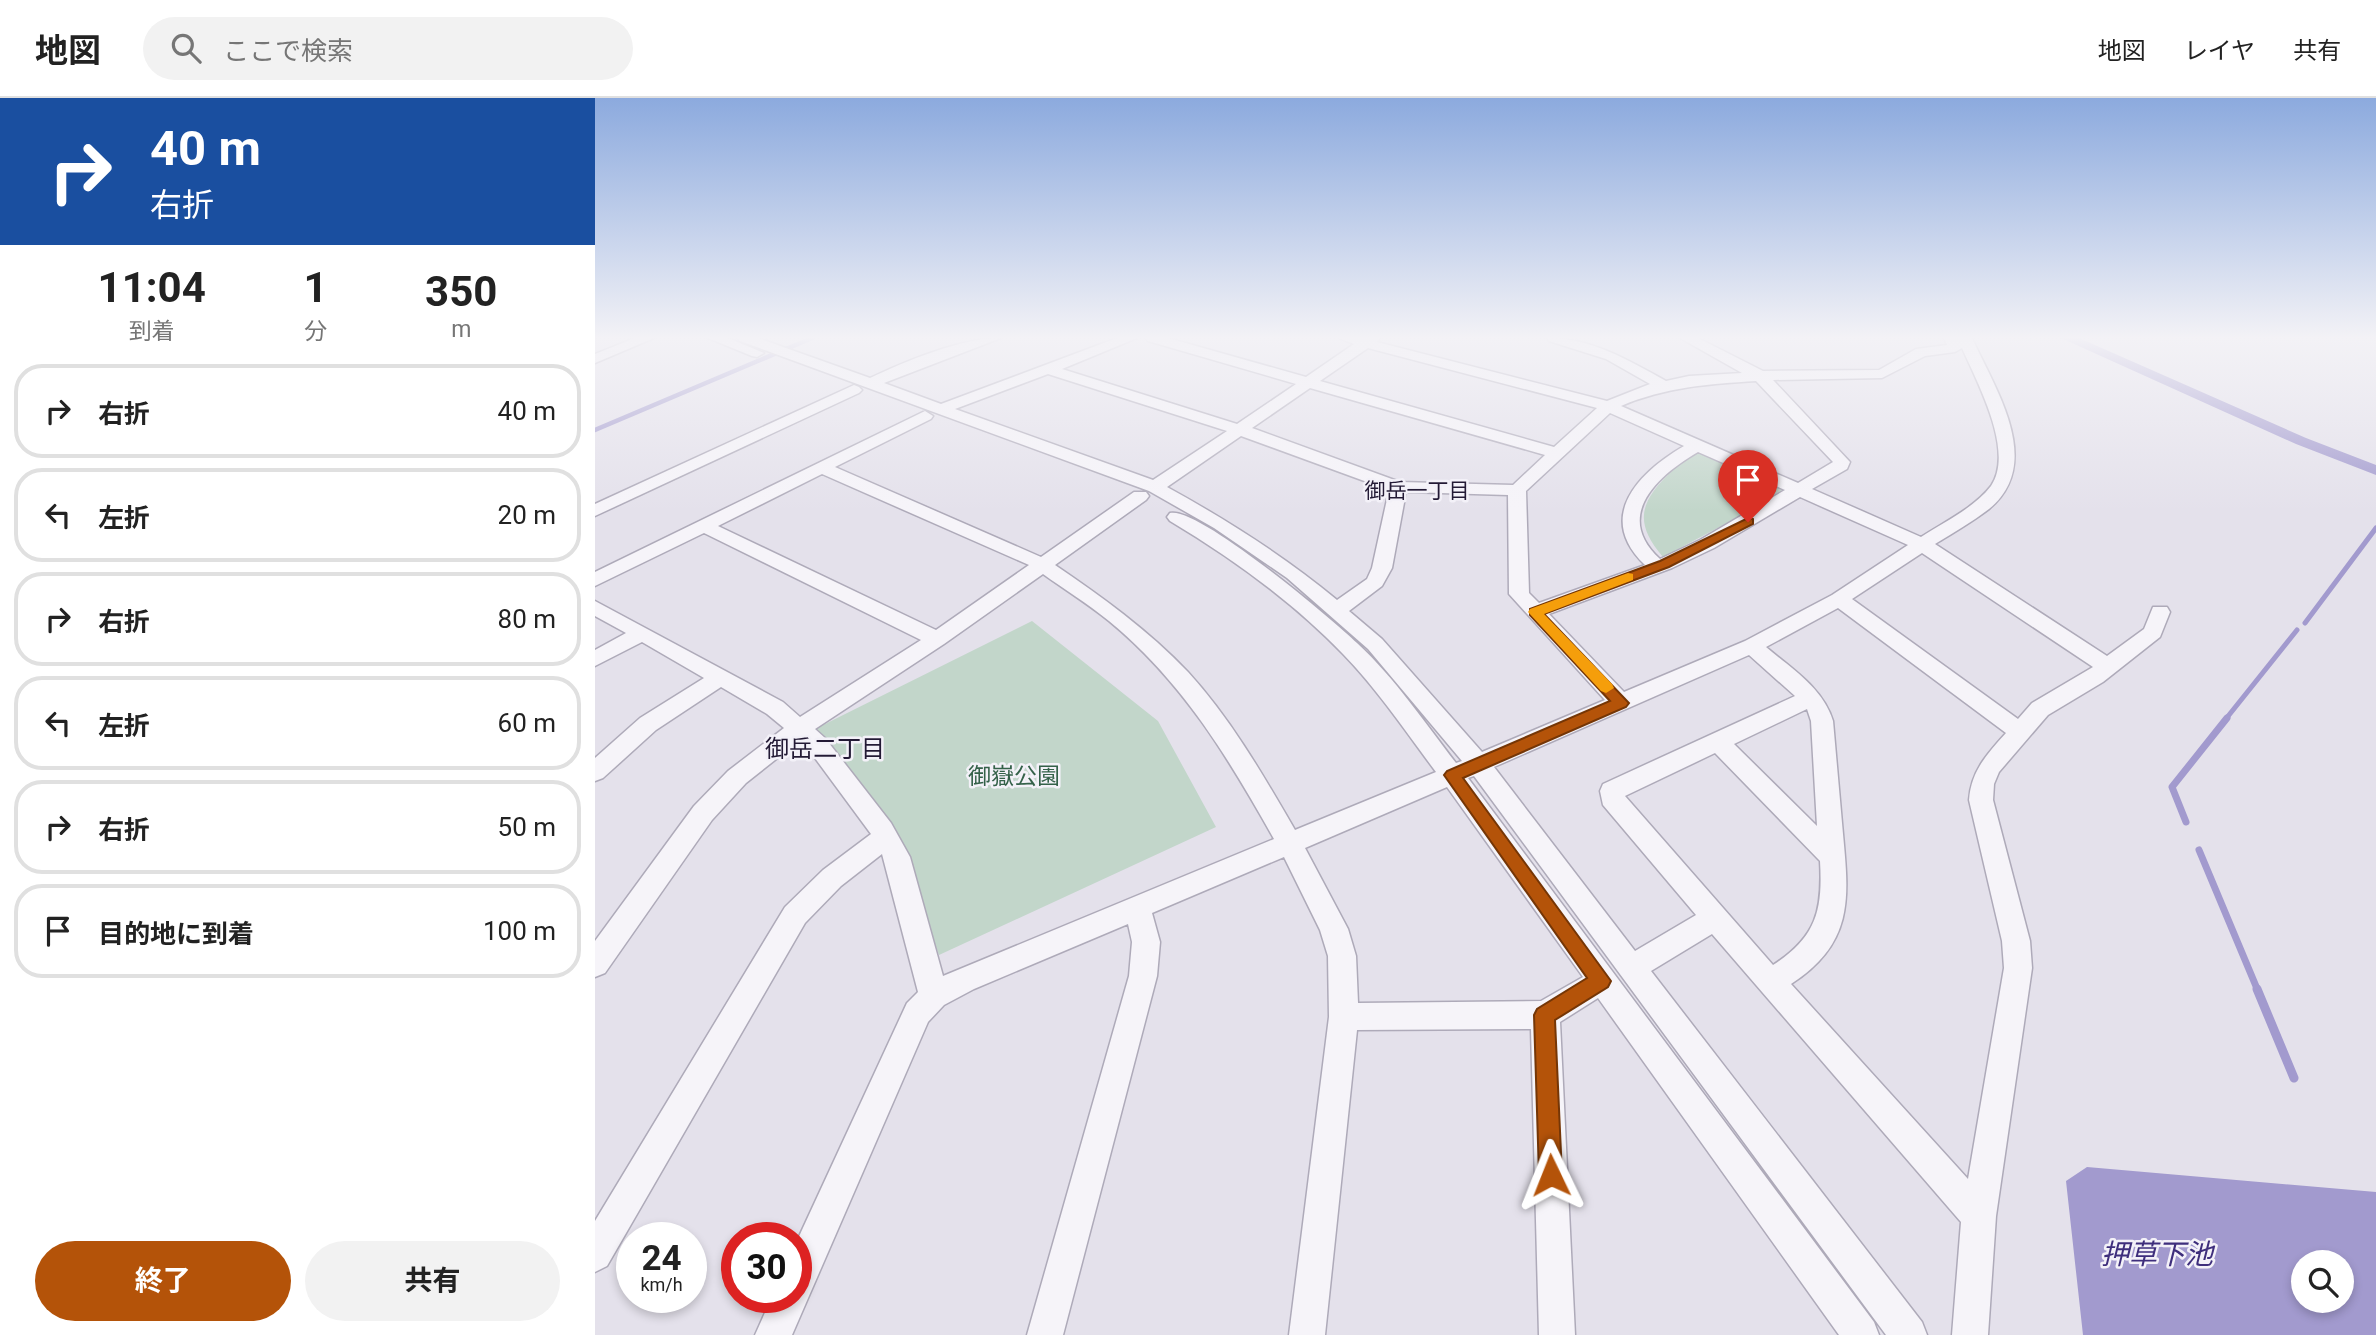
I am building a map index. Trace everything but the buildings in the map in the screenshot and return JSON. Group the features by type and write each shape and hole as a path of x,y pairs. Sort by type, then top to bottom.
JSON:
{"street":[{"path":"595,511 843,396"},
{"path":"889,396 1147,492 1248,541 1294,574 1375,644 1409,681 1601,981 1861,1335"},
{"path":"595,580 933,413 978,396"},
{"path":"1133,396 1241,430 1398,487 1517,489 1608,406 1635,396"},
{"path":"595,964 721,792 800,728 937,639 1290,396"},
{"path":"1357,396 1556,453"},
{"path":"1571,396 1608,406 1920,543 2108,667"},
{"path":"1535,612 1707,544 1842,463 1779,396"},
{"path":"812,1248 917,1013 934,996 964,980 1465,770 1752,646 1839,599 1920,543 1982,505 1998,488 2007,469 2008,450 1988,396"},
{"path":"1657,566 1641,551 1631,532 1632,509 1637,498 1670,462 1697,445"},
{"path":"823,468 994,541 1043,565 1116,616 1180,677 1235,749 1290,843 1334,929 1342,956 1344,1017 1307,1335"},
{"path":"1337,610 1375,582 1382,568 1398,487"},
{"path":"1517,489 1519,594 1621,703"},
{"path":"1147,492 1221,544 1317,618 1465,770 1632,968 1909,1335"},
{"path":"705,527 937,639"},
{"path":"1839,599 2020,732"},
{"path":"595,607 775,708 800,728 845,778 897,857 934,996"},
{"path":"1971,1335 1979,1216 2018,968 2016,941 1981,800 1982,784 1989,768 2040,709 2108,667 2153,632 2160,612"},
{"path":"595,659 640,634"},
{"path":"1752,646 1811,698 1822,720 1834,859 1835,892 1830,918 1821,942 1805,960 1770,982"},
{"path":"595,772 648,724 719,678"},
{"path":"1811,698 1612,791 1612,798 1770,982 1979,1216"},
{"path":"1719,743 1834,859"},
{"path":"595,1254 795,915 832,878 885,837"},
{"path":"1045,1335 1143,976 1146,942 1137,906"},
{"path":"1632,968 1715,918"},
{"path":"1344,1017 1545,1015 1601,981"},
{"path":"1545,1015 1557,1335"},
{"path":"773,1335 783,1313"}],"green space":[{"path":"1699,451 1782,490 1744,514 1663,557 1647,532 1644,511 1662,481 1682,461"},
{"name":"御嶽公園","path":"1032,621 1158,721 1216,827 939,955 892,826 813,730"}],"water":[{"name":"押草下池","path":"2087,1167 2376,1192 2376,1335 2083,1335 2066,1181"}],"waterway":[{"path":"595,430 676,396"},
{"path":"2199,396 2301,441 2376,470"},
{"path":"2305,623 2376,528"},
{"path":"2225,720 2297,630"},
{"path":"2186,822 2172,787 2227,718"},
{"path":"2199,850 2258,991"},
{"path":"2257,989 2294,1078"}],"slow traffic":[{"path":"1606,688 1535,612 1628,577"}],"district":[{"name":"御岳一丁目","path":"1417,491"},
{"name":"御岳二丁目","path":"825,749"}],"route":[{"path":"1551,1175 1545,1015 1601,981 1453,775 1621,703 1535,612 1665,564 1748,522"}]}
